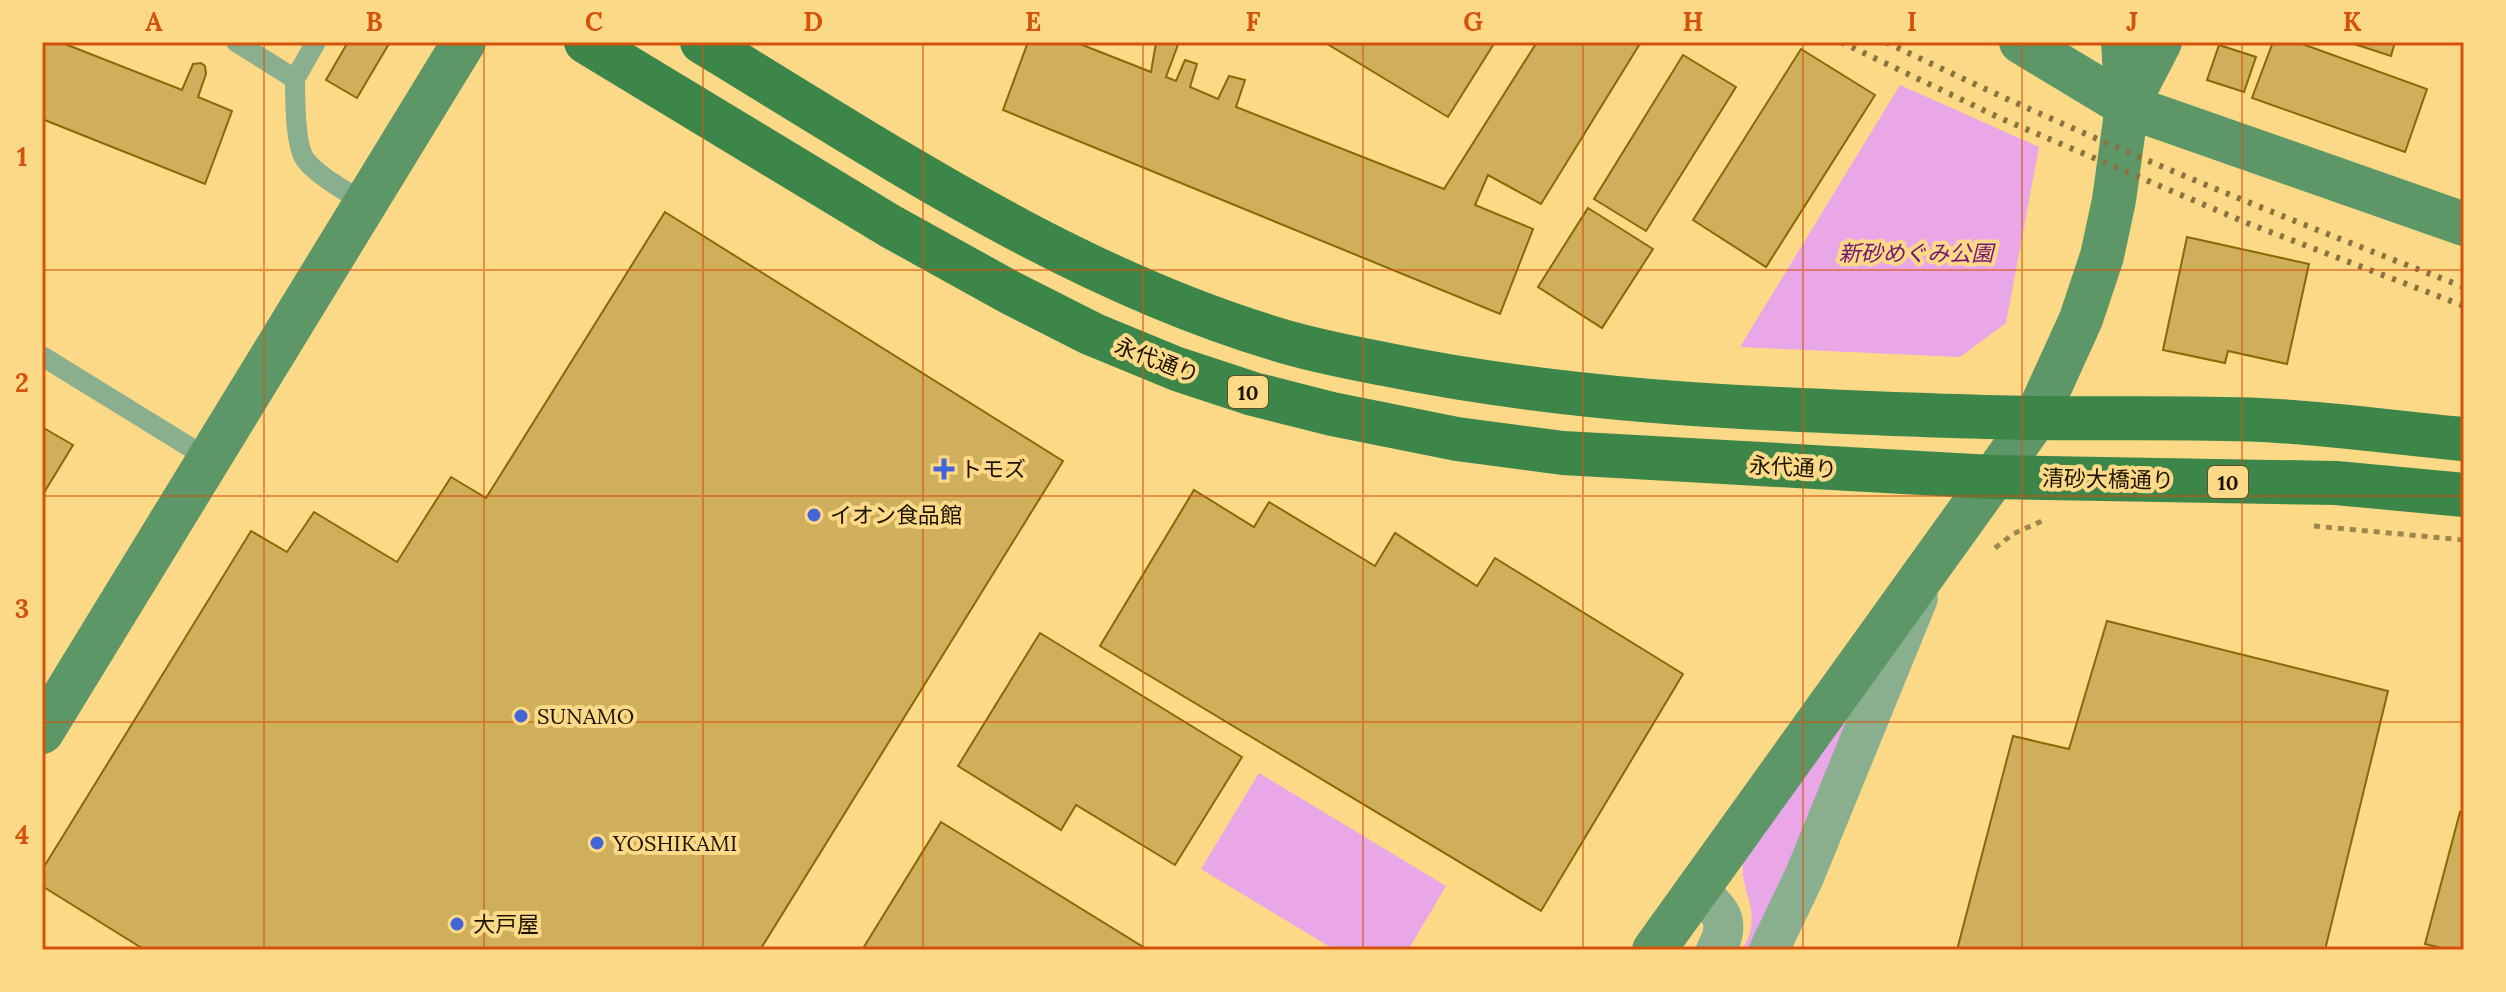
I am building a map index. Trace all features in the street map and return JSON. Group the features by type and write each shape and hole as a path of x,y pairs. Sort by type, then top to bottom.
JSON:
{"main road":[{"name":"永代通り","path":"586,42 890,226 1011,293 1092,334 1163,364 1253,394 1332,414 1457,439 1563,453 1992,477"},
{"path":"702,42 920,174 1033,236 1126,283 1278,340 1470,382 1567,394 1735,407 2036,418 2263,420 2464,439"},
{"name":"清砂大橋通り","path":"1992,477 2336,483 2464,495"}],"street":[{"path":"42,732 464,42"},
{"path":"2021,42 2127,106 2464,224"},
{"path":"1654,950 2036,418 2081,319 2102,256 2114,200 2127,106 2123,42"},
{"path":"2127,106 2160,42"},
{"path":"1769,950 1804,877 1935,557"},
{"path":"1696,890 1719,908 1724,920 1723,938 1716,950"}],"lane":[{"path":"236,42 295,79"},
{"path":"316,42 295,79 294,111 305,159 343,191 366,203"},
{"path":"42,356 209,459"}],"path":[{"path":"1990,552 2013,534 2050,519"},
{"path":"2312,526 2464,540"}],"green space":[{"name":"新砂めぐみ公園","path":"1900,85 2039,147 2006,323 1960,357 1740,347"},
{"path":"1853,711 1756,950 1742,950 1752,921 1743,873 1748,846"},
{"path":"1259,773 1446,886 1408,950 1335,950 1201,869"}],"building":[{"path":"42,42 60,42 182,90 193,64 205,66 206,74 198,97 232,111 205,184 42,119"},
{"path":"348,42 390,42 357,98 326,80"},
{"path":"1028,42 1075,42 1151,72 1156,43 1153,42 1179,42 1166,77 1176,81 1185,60 1197,64 1190,87 1218,99 1229,76 1245,80 1236,107 1444,189 1537,42 1641,42 1541,204 1488,175 1475,205 1533,229 1500,314 1003,110"},
{"path":"1324,42 1495,42 1448,117"},
{"path":"2273,42 2297,42 2427,89 2405,152 2252,98"},
{"path":"2348,42 2395,42 2391,56"},
{"path":"2219,45 2256,57 2244,92 2207,80"},
{"path":"1801,49 1875,95 1766,267 1693,220"},
{"path":"1683,55 1736,87 1646,231 1594,199"},
{"path":"1588,208 1653,249 1602,328 1538,287"},
{"name":"SUNAMO","path":"665,212 1063,461 760,950 145,950 42,886 42,870 251,531 287,552 314,512 397,562 451,477 486,498"},
{"path":"2187,237 2309,264 2287,364 2228,351 2225,363 2163,350"},
{"path":"42,427 73,445 42,496"},
{"path":"1194,490 1254,527 1269,502 1375,566 1395,533 1477,586 1495,558 1683,674 1541,911 1100,646"},
{"path":"2107,621 2388,691 2325,950 1957,950 2013,736 2069,749"},
{"path":"1040,633 1242,757 1175,865 1076,805 1061,830 958,766"},
{"path":"2460,812 2464,813 2464,950 2449,950 2425,944"},
{"path":"941,822 1148,950 862,950"}],"railway":[{"path":"1841,42 2000,118 2247,223 2464,306"},
{"path":"1886,42 2028,109 2172,171 2464,287"}],"place":[{"name":"トモズ","path":"944,469"},
{"name":"イオン食品館","path":"814,515"},
{"name":"SUNAMO","path":"521,716"},
{"name":"YOSHIKAMI","path":"597,843"},
{"name":"大戸屋","path":"457,924"}]}
